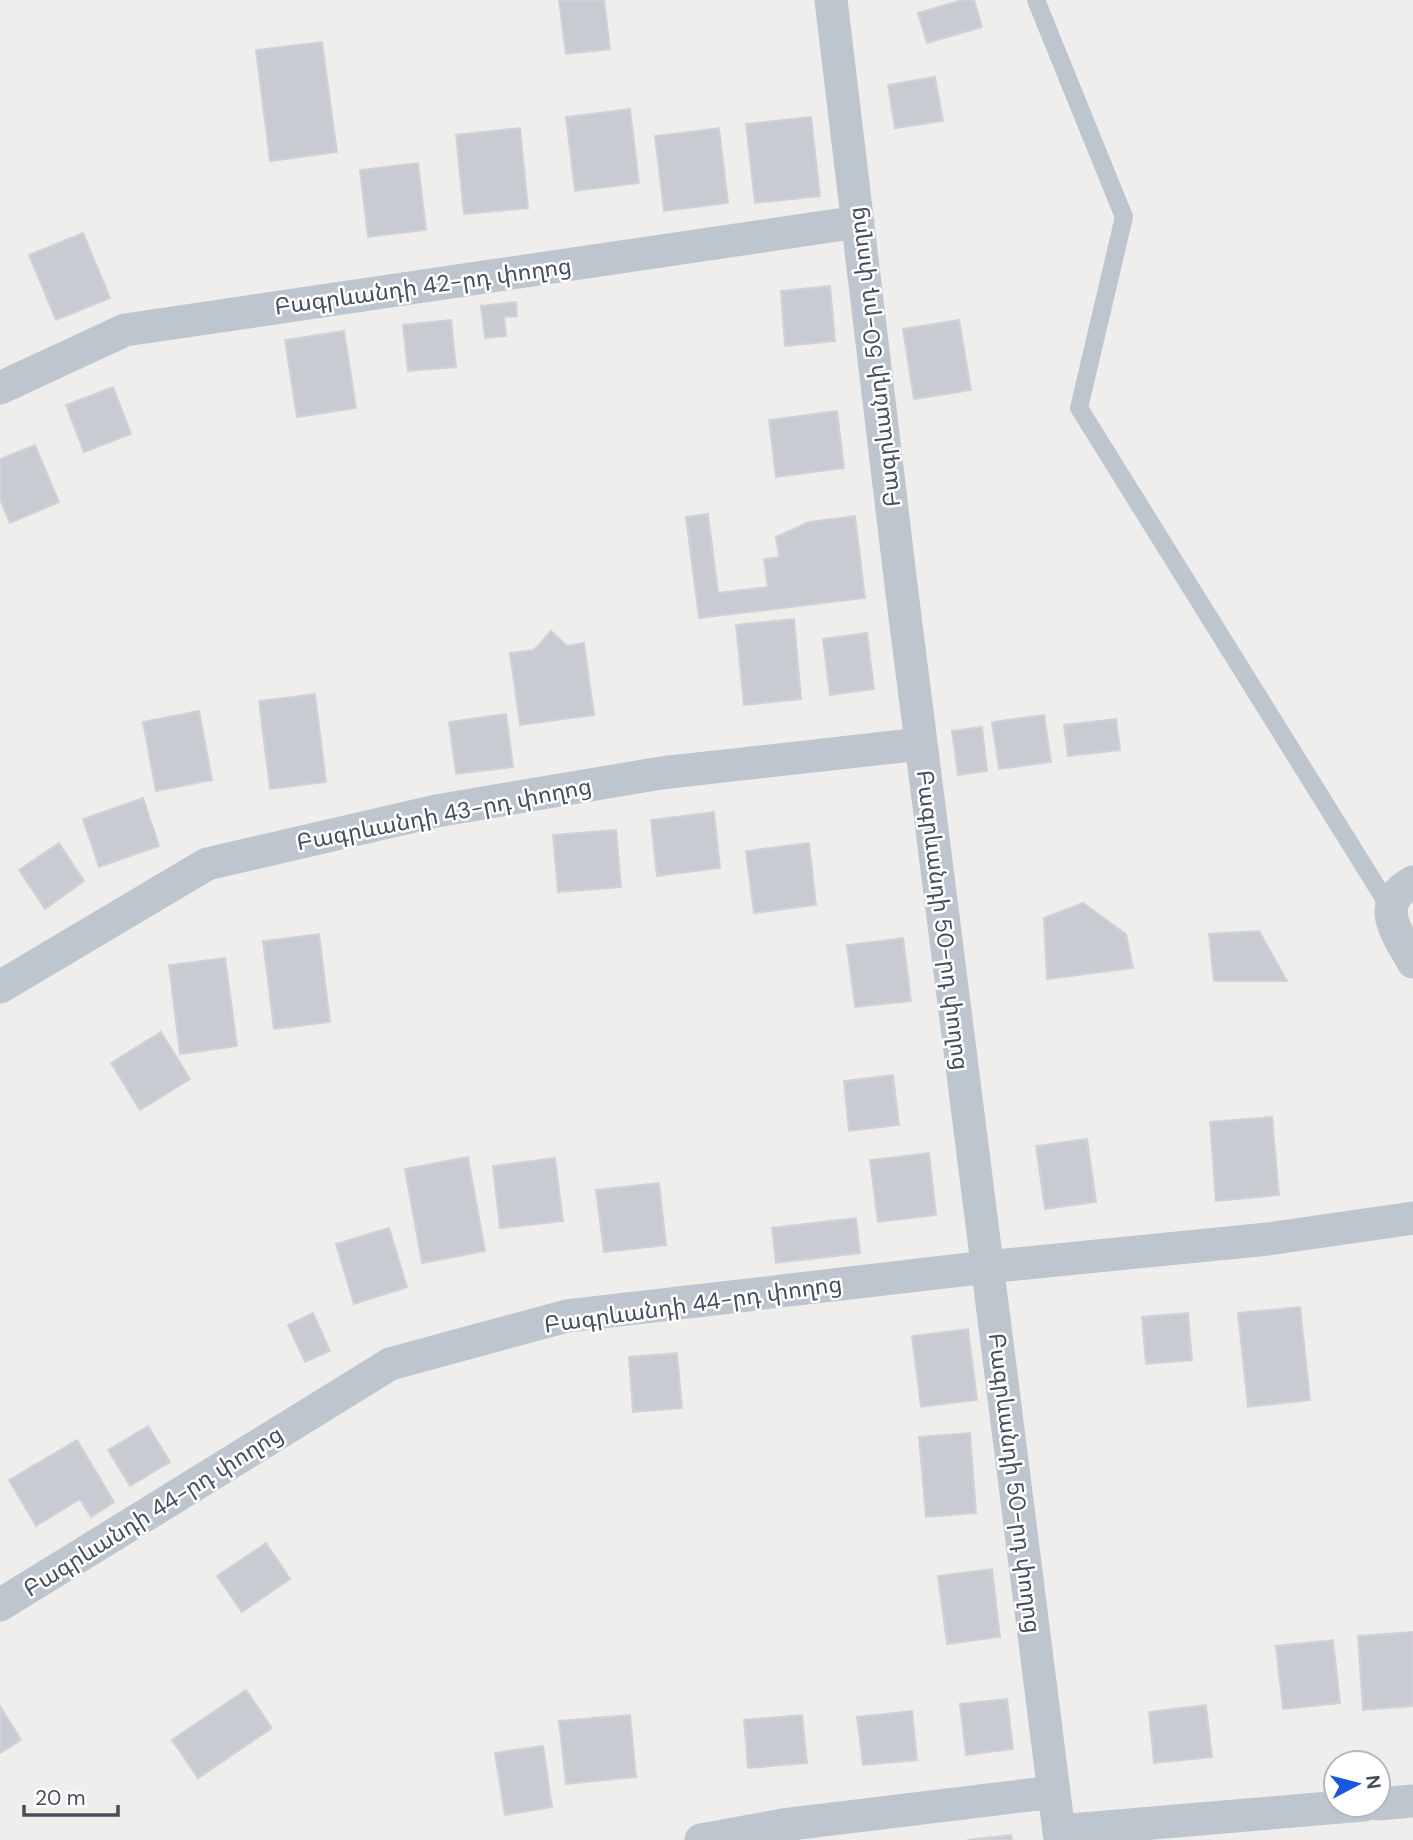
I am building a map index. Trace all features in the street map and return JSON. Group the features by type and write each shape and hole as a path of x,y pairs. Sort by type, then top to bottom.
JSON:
{"street":[{"name":"Բագրևանդի 50-րդ փողոց","path":"831,0 921,744 1059,1836"},
{"name":"Բագրևանդի 42-րդ փողոց","path":"0,388 125,330 858,222"},
{"name":"Բագրևանդի 43-րդ փողոց","path":"0,986 207,864 436,811 661,773 921,744"},
{"path":"1413,882 1396,896 1390,908 1392,924 1413,962"},
{"name":"Բագրևանդի 44-րդ փողոց","path":"0,1605 390,1364 568,1316 987,1267 1268,1239 1413,1218"},
{"path":"701,1840 783,1825 1054,1792"},
{"path":"1392,1803 1413,1801"},
{"path":"1059,1836 1322,1809"}],"lane":[{"path":"1036,0 1124,217 1079,408 1390,908"}],"building":[{"path":"559,0 604,0 610,49 566,54"},
{"path":"962,0 974,0 982,27 927,43 918,13"},
{"path":"322,42 337,152 270,161 256,50"},
{"path":"935,77 943,121 895,128 888,85"},
{"path":"630,109 639,183 575,191 566,117"},
{"path":"811,117 820,196 755,203 746,124"},
{"path":"520,128 528,208 464,214 456,135"},
{"path":"719,128 728,203 664,211 655,136"},
{"path":"418,163 426,230 368,237 360,170"},
{"path":"83,233 110,298 56,320 29,255"},
{"path":"830,286 835,341 785,346 781,291"},
{"path":"516,302 517,316 504,317 506,336 485,338 481,306"},
{"path":"451,320 456,367 408,371 403,325"},
{"path":"959,320 971,390 914,399 903,329"},
{"path":"344,331 356,408 297,417 285,340"},
{"path":"113,387 131,434 84,452 66,405"},
{"path":"837,411 844,468 776,477 769,420"},
{"path":"35,445 59,502 10,523 0,499 0,459"},
{"path":"708,514 718,593 768,587 764,559 779,557 776,537 809,522 855,516 865,598 699,618 686,517"},
{"path":"794,619 801,699 744,705 736,625"},
{"path":"551,631 567,646 584,643 594,715 520,725 510,653 534,650"},
{"path":"867,633 874,689 830,695 823,639"},
{"path":"315,694 326,782 270,789 259,701"},
{"path":"199,711 212,780 156,791 143,722"},
{"path":"506,714 513,767 456,774 449,722"},
{"path":"1044,715 1051,762 999,769 992,722"},
{"path":"1116,719 1120,750 1068,756 1064,725"},
{"path":"982,727 987,771 958,775 952,731"},
{"path":"143,798 159,846 99,867 83,819"},
{"path":"714,812 720,868 657,876 651,820"},
{"path":"616,830 621,887 558,892 553,835"},
{"path":"59,843 84,881 45,909 19,870"},
{"path":"809,843 816,905 754,913 746,851"},
{"path":"1083,903 1126,934 1133,968 1047,979 1044,918"},
{"path":"1259,931 1287,981 1214,981 1209,934"},
{"path":"319,934 330,1022 274,1029 263,941"},
{"path":"903,938 911,1001 855,1007 847,945"},
{"path":"225,958 237,1046 180,1054 169,965"},
{"path":"161,1032 190,1079 140,1110 111,1063"},
{"path":"893,1075 899,1125 849,1131 844,1081"},
{"path":"1272,1117 1279,1195 1216,1201 1210,1122"},
{"path":"1087,1139 1096,1202 1045,1209 1036,1146"},
{"path":"929,1153 936,1215 878,1222 870,1160"},
{"path":"468,1157 485,1251 422,1263 405,1169"},
{"path":"555,1158 563,1221 500,1228 493,1166"},
{"path":"659,1183 666,1245 604,1252 596,1190"},
{"path":"856,1218 860,1253 776,1263 772,1228"},
{"path":"389,1228 407,1287 354,1304 336,1244"},
{"path":"1300,1307 1310,1400 1248,1407 1238,1313"},
{"path":"313,1313 330,1351 305,1362 288,1325"},
{"path":"1188,1313 1192,1360 1146,1364 1142,1317"},
{"path":"968,1329 977,1400 921,1407 912,1336"},
{"path":"677,1353 682,1408 633,1412 629,1357"},
{"path":"148,1426 170,1462 130,1486 108,1450"},
{"path":"970,1433 976,1513 926,1517 919,1437"},
{"path":"77,1440 114,1502 91,1517 80,1499 36,1526 9,1480"},
{"path":"266,1543 290,1579 242,1612 217,1576"},
{"path":"992,1569 1000,1637 947,1644 938,1576"},
{"path":"1413,1632 1413,1706 1363,1710 1358,1636"},
{"path":"1333,1640 1340,1703 1283,1709 1276,1646"},
{"path":"246,1690 272,1728 198,1778 172,1740"},
{"path":"1007,1699 1013,1749 966,1755 960,1704"},
{"path":"1206,1705 1212,1757 1154,1763 1149,1712"},
{"path":"0,1706 21,1740 0,1753"},
{"path":"912,1711 917,1760 863,1765 857,1717"},
{"path":"630,1715 636,1777 566,1784 559,1721"},
{"path":"802,1715 807,1763 748,1768 744,1720"},
{"path":"543,1746 552,1807 505,1815 495,1753"},
{"path":"1011,1835 1012,1840 967,1840"}]}
